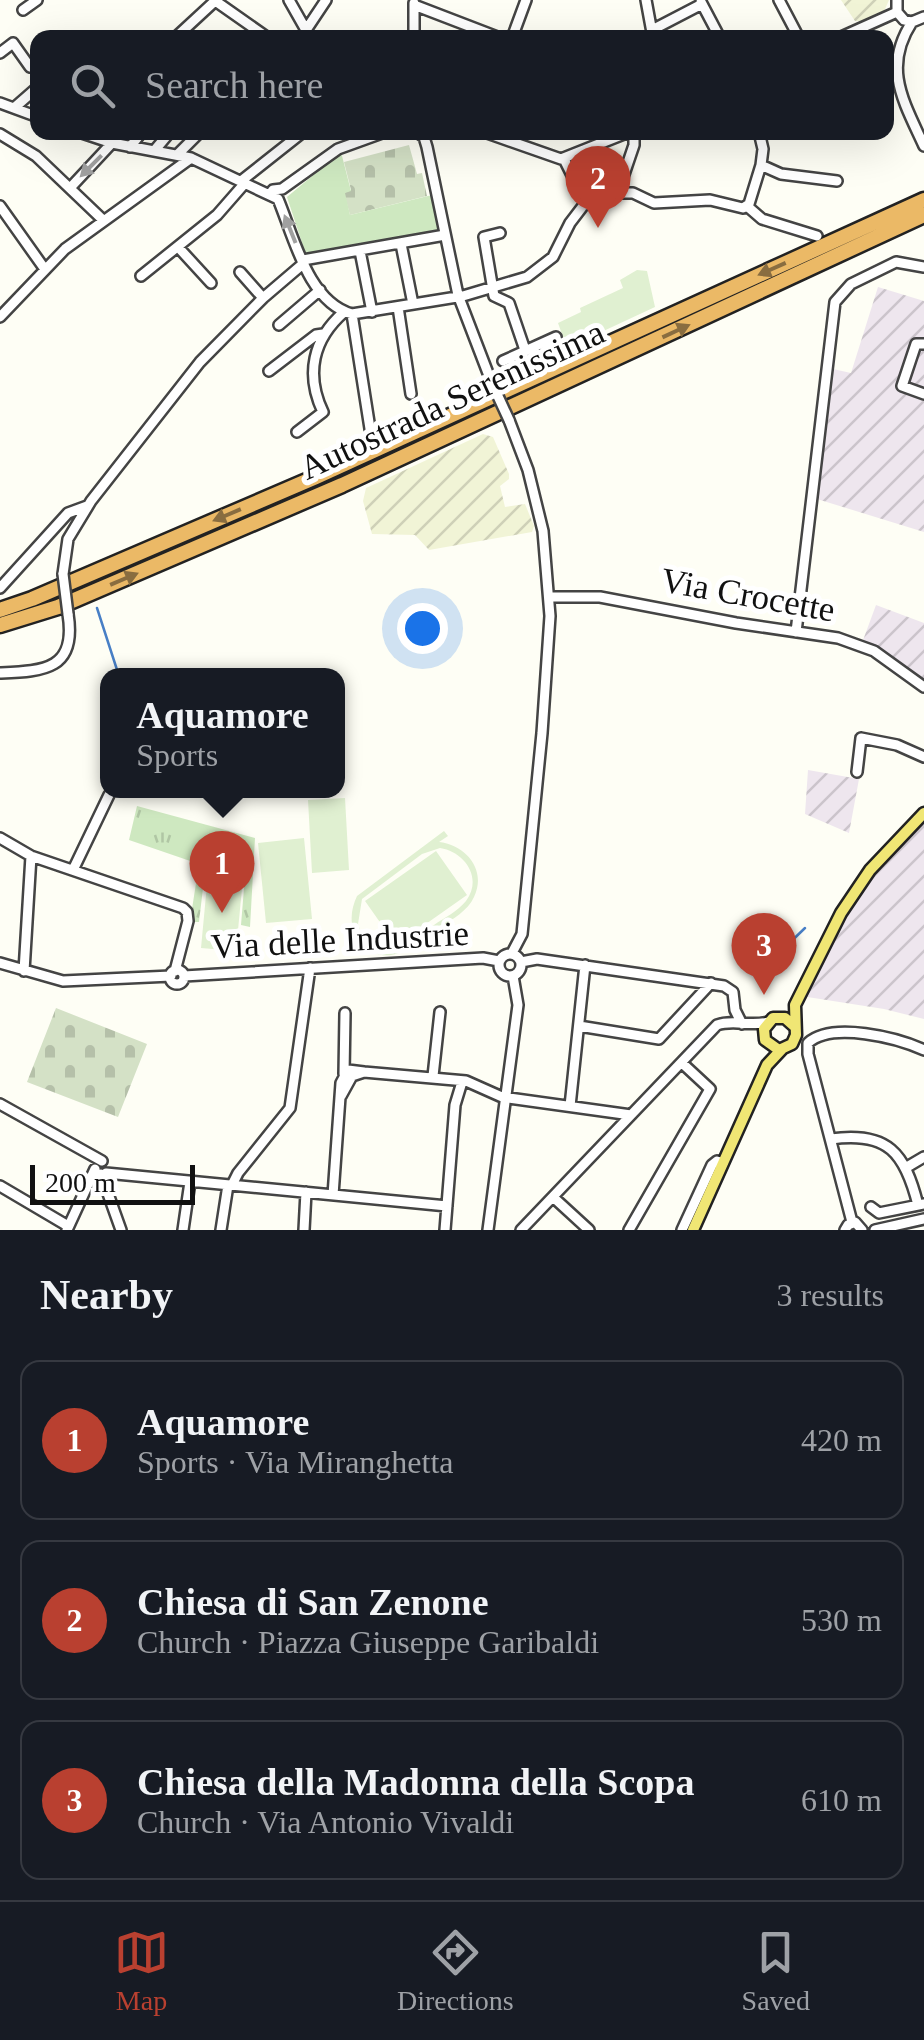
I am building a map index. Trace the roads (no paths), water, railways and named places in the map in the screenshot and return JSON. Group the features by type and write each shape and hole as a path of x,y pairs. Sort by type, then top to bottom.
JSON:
{"highway":[{"name":"Autostrada Serenissima","path":"0,610 32,600 316,477 924,200"},
{"name":"Autostrada Serenissima","path":"0,625 58,607 342,485 924,215"}],"main road":[{"path":"693,1230 767,1064 795,1038 796,1005 814,964 862,880 924,813"},
{"path":"767,1064 768,1022 796,1005"},
{"path":"780,1017 794,1026"},
{"path":"765,1040 784,1049"}],"street":[{"path":"24,10 37,0"},
{"path":"289,0 302,30"},
{"path":"307,30 326,0"},
{"path":"515,30 526,0"},
{"path":"646,0 651,30"},
{"path":"778,0 795,30"},
{"path":"897,0 906,32 897,62 898,86 924,146"},
{"path":"184,30 215,1 257,30"},
{"path":"414,30 414,2 481,30"},
{"path":"658,30 701,2 716,30"},
{"path":"867,30 904,18 924,17"},
{"path":"0,53 13,43 30,67"},
{"path":"14,108 30,94"},
{"path":"0,103 30,114"},
{"path":"0,134 30,151 103,220"},
{"path":"101,140 191,158 276,195 303,261 320,290 330,303 348,313 372,312 514,282 542,268 562,244 576,214 592,200 618,192 648,202 710,200 747,206 762,219 817,236"},
{"path":"130,147 136,140"},
{"path":"154,150 163,140"},
{"path":"178,154 192,140"},
{"path":"141,276 217,216 243,182 293,140"},
{"path":"344,140 346,145"},
{"path":"276,195 346,145 361,140"},
{"path":"427,140 458,295 509,420 544,533 549,598 542,733 522,934 512,954"},
{"path":"517,140 537,154 564,159 611,140"},
{"path":"618,192 633,140"},
{"path":"747,206 761,165 764,150 761,140"},
{"path":"70,188 112,144"},
{"path":"0,317 44,268 103,220 191,158"},
{"path":"564,159 575,181 592,200"},
{"path":"761,165 781,174 836,181"},
{"path":"0,206 44,268"},
{"path":"500,233 484,237 493,289 496,299 509,303 524,350"},
{"path":"0,673 42,671 56,664 70,636 63,574 68,539 87,506 200,362 263,298 303,261 445,235"},
{"path":"401,244 413,304"},
{"path":"178,246 211,282"},
{"path":"360,251 372,312"},
{"path":"796,632 835,302 850,284 896,262 924,268"},
{"path":"240,272 263,298"},
{"path":"279,324 320,290"},
{"path":"398,307 411,394"},
{"path":"297,432 323,412 313,363 324,334 348,313"},
{"path":"348,313 370,435"},
{"path":"269,371 316,334 324,334"},
{"path":"503,361 556,336"},
{"path":"924,344 916,344 912,350 902,386 924,394"},
{"path":"0,588 68,512 87,506"},
{"name":"Via Crocette","path":"549,598 600,597 838,638 866,647 924,688"},
{"path":"857,772 862,738 897,745 924,757"},
{"path":"73,870 108,798"},
{"path":"0,838 31,856 187,912 177,974"},
{"path":"24,972 31,856"},
{"path":"512,954 499,961 501,971 513,976"},
{"path":"512,954 521,962 537,960 728,987 746,1025 765,1040"},
{"name":"Via delle Industrie","path":"0,963 63,982 483,958 499,961"},
{"path":"513,976 519,972 521,962"},
{"path":"570,1106 586,966"},
{"path":"222,1230 230,1185 290,1108 310,968"},
{"path":"488,1230 518,1005 513,976"},
{"path":"579,1026 659,1040 711,983"},
{"path":"726,1022 734,1004"},
{"path":"433,1076 440,1012"},
{"path":"334,1195 345,1013"},
{"path":"521,1230 717,1025 768,1022"},
{"path":"862,1230 860,1225 848,1226 808,1042 815,1036 846,1033 881,1036 924,1050"},
{"path":"784,1049 808,1054"},
{"path":"628,1230 710,1089 682,1062"},
{"path":"344,1074 348,1070 433,1076 506,1097 631,1115"},
{"path":"341,1096 352,1076 364,1072"},
{"path":"445,1230 455,1105 462,1082"},
{"path":"0,1104 82,1152 99,1170 121,1230"},
{"path":"831,1138 858,1136 876,1141 897,1154 907,1167 921,1204 880,1213 871,1207"},
{"path":"907,1167 924,1157"},
{"path":"682,1230 712,1165 717,1161 723,1163"},
{"path":"243,1168 244,1186"},
{"path":"99,1170 447,1206"},
{"path":"0,1186 67,1228 99,1170"},
{"path":"183,1230 190,1182"},
{"path":"304,1230 306,1192"},
{"path":"554,1197 589,1230"},
{"path":"874,1230 924,1218"}],"waterway":[{"path":"97,608 116,668"},
{"path":"774,958 805,928"}],"place":[{"name":"Chiesa di San Zenone","path":"598,228"},
{"name":"Aquamore","path":"222,913"},
{"name":"Chiesa della Madonna della Scopa","path":"764,995"}]}
